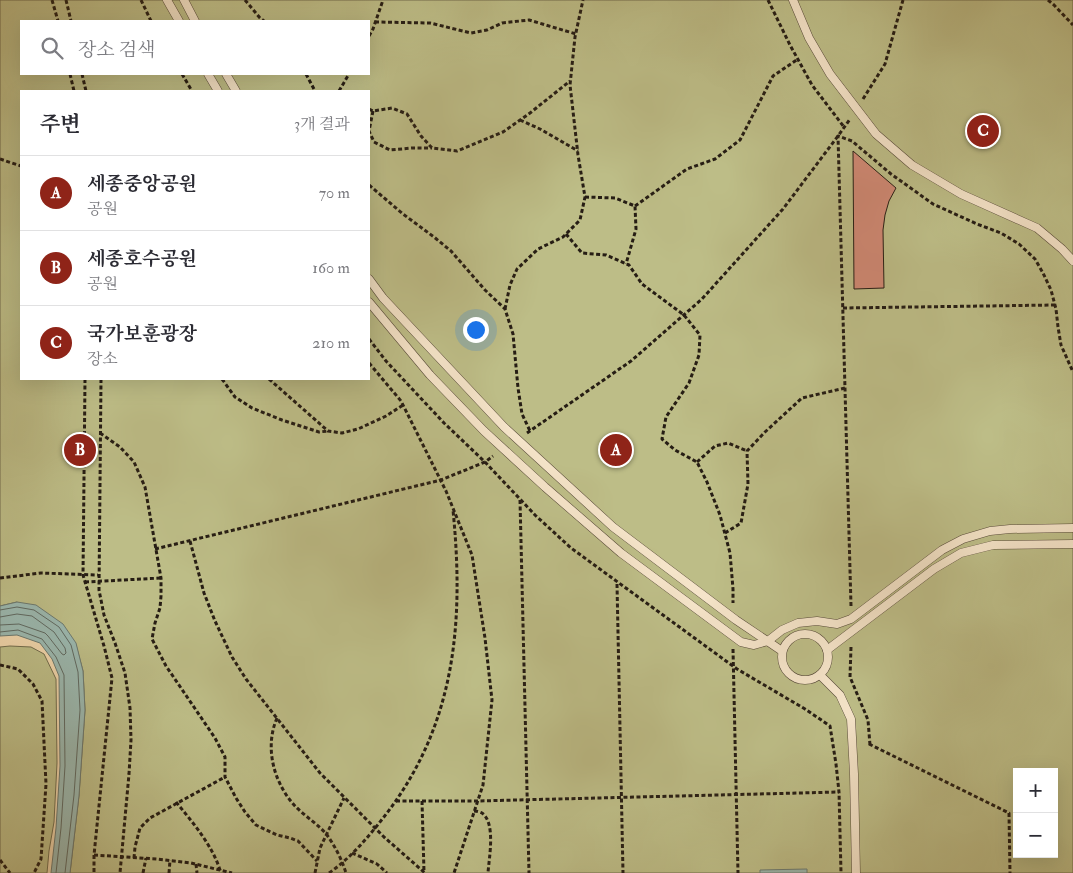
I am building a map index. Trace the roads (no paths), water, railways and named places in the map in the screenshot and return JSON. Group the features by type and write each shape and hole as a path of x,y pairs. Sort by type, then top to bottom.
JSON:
{"lane":[{"path":"167,0 177,20"},
{"path":"184,0 194,20"},
{"path":"793,0 809,38 830,74 876,134 912,165 961,194 1037,228 1073,261"},
{"path":"209,75 217,90"},
{"path":"227,75 235,90"},
{"path":"370,280 383,298 504,427 613,527 732,617 782,652"},
{"path":"370,303 430,375 503,449 621,553 741,642 754,645 768,641 782,630 798,623 817,621 837,624 851,620 942,550 963,540 990,531 1073,528"},
{"path":"827,650 934,568 961,553 993,545 1073,544"},
{"path":"811,634 818,637 824,643 827,650 827,666 820,675 808,681 792,678 783,666 781,659 785,645 796,635 811,634"},
{"path":"820,675 840,695 850,718 856,873"}],"water":[{"path":"17,602 36,605 63,624 76,643 83,671 85,710 79,796 70,873 51,873 60,766 59,676 52,659 40,643 17,635 0,636 0,606"},
{"path":"807,869 807,873 760,873 760,870"}],"place":[{"name":"국가보훈광장","path":"983,131"},
{"name":"세종호수공원","path":"80,450"},
{"name":"세종중앙공원","path":"616,450"}]}
